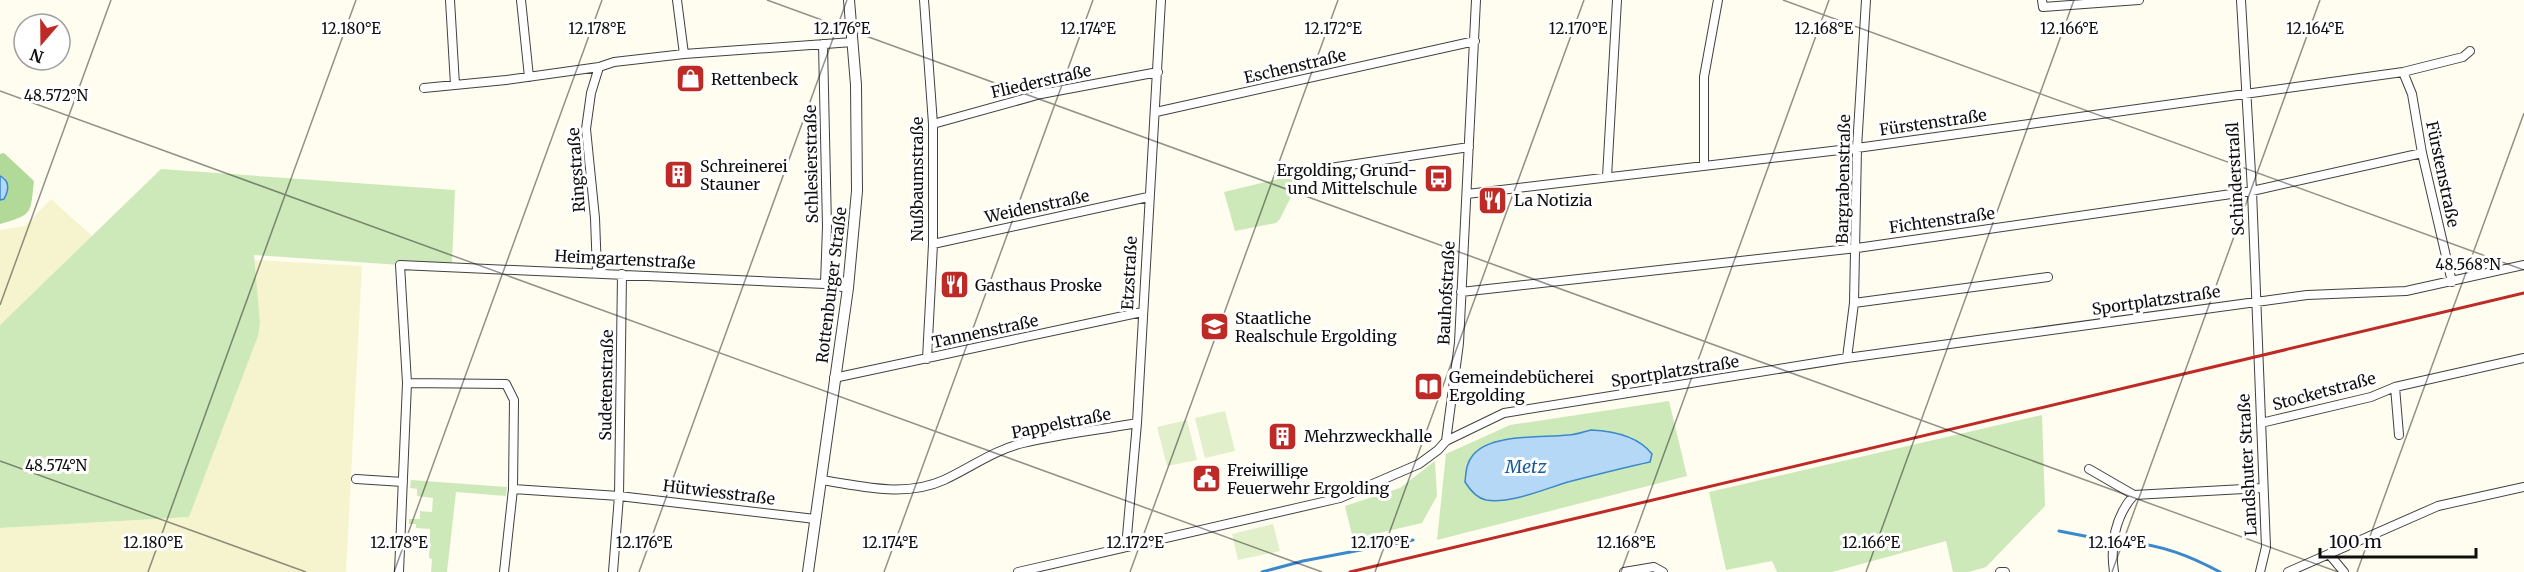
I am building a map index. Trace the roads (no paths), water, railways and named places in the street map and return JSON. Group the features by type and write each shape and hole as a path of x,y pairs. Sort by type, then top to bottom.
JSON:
{"street":[{"path":"450,0 455,86"},
{"path":"521,0 529,77"},
{"path":"677,0 684,54"},
{"name":"Rottenburger Straße","path":"808,572 848,288 855,211 858,150 849,0"},
{"name":"Nußbaumstraße","path":"924,0 933,124 933,244 927,359"},
{"name":"Etzstraße","path":"1126,547 1137,423 1148,197 1156,112 1161,0"},
{"name":"Bauhofstraße","path":"1446,441 1459,343 1476,0"},
{"path":"1607,177 1617,0"},
{"path":"1704,166 1704,77 1718,0"},
{"name":"Bargrabenstraße","path":"1847,358 1854,303 1857,248 1857,148 1866,0"},
{"path":"2042,0 2043,7 2139,0"},
{"name":"Schinderstraßl","path":"2241,0 2259,356"},
{"name":"Eschenstraße","path":"1156,112 1475,41"},
{"path":"424,88 529,77 599,67 614,62 684,54 853,42"},
{"name":"Schlesierstraße","path":"823,44 827,227 825,284"},
{"name":"Fürstenstraße","path":"1467,194 1857,148 2403,72 2463,57 2470,51"},
{"name":"Ringstraße","path":"597,272 595,218 586,129 591,93 599,67"},
{"name":"Fliederstraße","path":"933,124 1041,94 1158,72"},
{"name":"Fürstenstraße","path":"2403,72 2412,94 2422,153 2452,282"},
{"path":"1310,171 1469,147"},
{"name":"Fichtenstraße","path":"1461,292 1857,248 2252,191 2422,153"},
{"name":"Weidenstraße","path":"933,244 1148,197"},
{"name":"Heimgartenstraße","path":"407,383 400,265 597,272 825,284 848,288"},
{"path":"2256,303 2307,295 2406,291 2524,265"},
{"name":"Sudetenstraße","path":"619,496 622,274"},
{"path":"1854,303 2048,277"},
{"name":"Sportplatzstraße","path":"1018,572 1340,498 1419,464 1446,441 1504,413 1847,358 2256,303"},
{"name":"Tannenstraße","path":"834,378 1142,312"},
{"name":"Landshuter Straße","path":"2259,356 2262,488 2266,547 2260,572"},
{"name":"Stocketstraße","path":"2261,423 2371,397 2395,387 2524,358"},
{"path":"399,572 407,383 506,384 514,400 513,489 504,572"},
{"name":"Stocketstraße","path":"2395,387 2399,435"},
{"name":"Pappelstraße","path":"821,480 894,491 922,488 944,480 984,458 1022,443 1137,423"},
{"path":"2090,469 2134,495 2262,488"},
{"path":"356,479 403,482"},
{"path":"2288,572 2438,506 2524,487"},
{"name":"Hütwiesstraße","path":"513,489 619,496 815,519"},
{"path":"2114,572 2113,536 2125,505 2134,495"},
{"path":"613,572 619,496"},
{"path":"2329,554 2344,572"},
{"path":"1624,572 1654,567 1663,572"}],"water":[{"path":"0,176 6,180 8,186 4,199 0,200"},
{"name":"Metz","path":"1591,430 1616,433 1640,443 1652,454 1650,462 1506,500 1482,499 1465,482 1467,468 1473,455 1492,443"}],"waterway":[{"path":"2059,531 2100,539"},
{"path":"1262,572 1303,561 1413,540"},
{"path":"2127,542 2175,552 2220,572"}],"railway":[{"path":"1350,572 2524,293"}],"place":[{"name":"Rettenbeck","path":"690,79"},
{"name":"Schreinerei Stauner","path":"679,175"},
{"name":"Ergolding, Grund- und Mittelschule","path":"1438,179"},
{"name":"La Notizia","path":"1493,200"},
{"name":"Gasthaus Proske","path":"954,285"},
{"name":"Staatliche Realschule Ergolding","path":"1214,327"},
{"name":"Gemeindebücherei Ergolding","path":"1428,386"},
{"name":"Mehrzweckhalle","path":"1283,436"},
{"name":"Freiwillige Feuerwehr Ergolding","path":"1206,479"}]}
